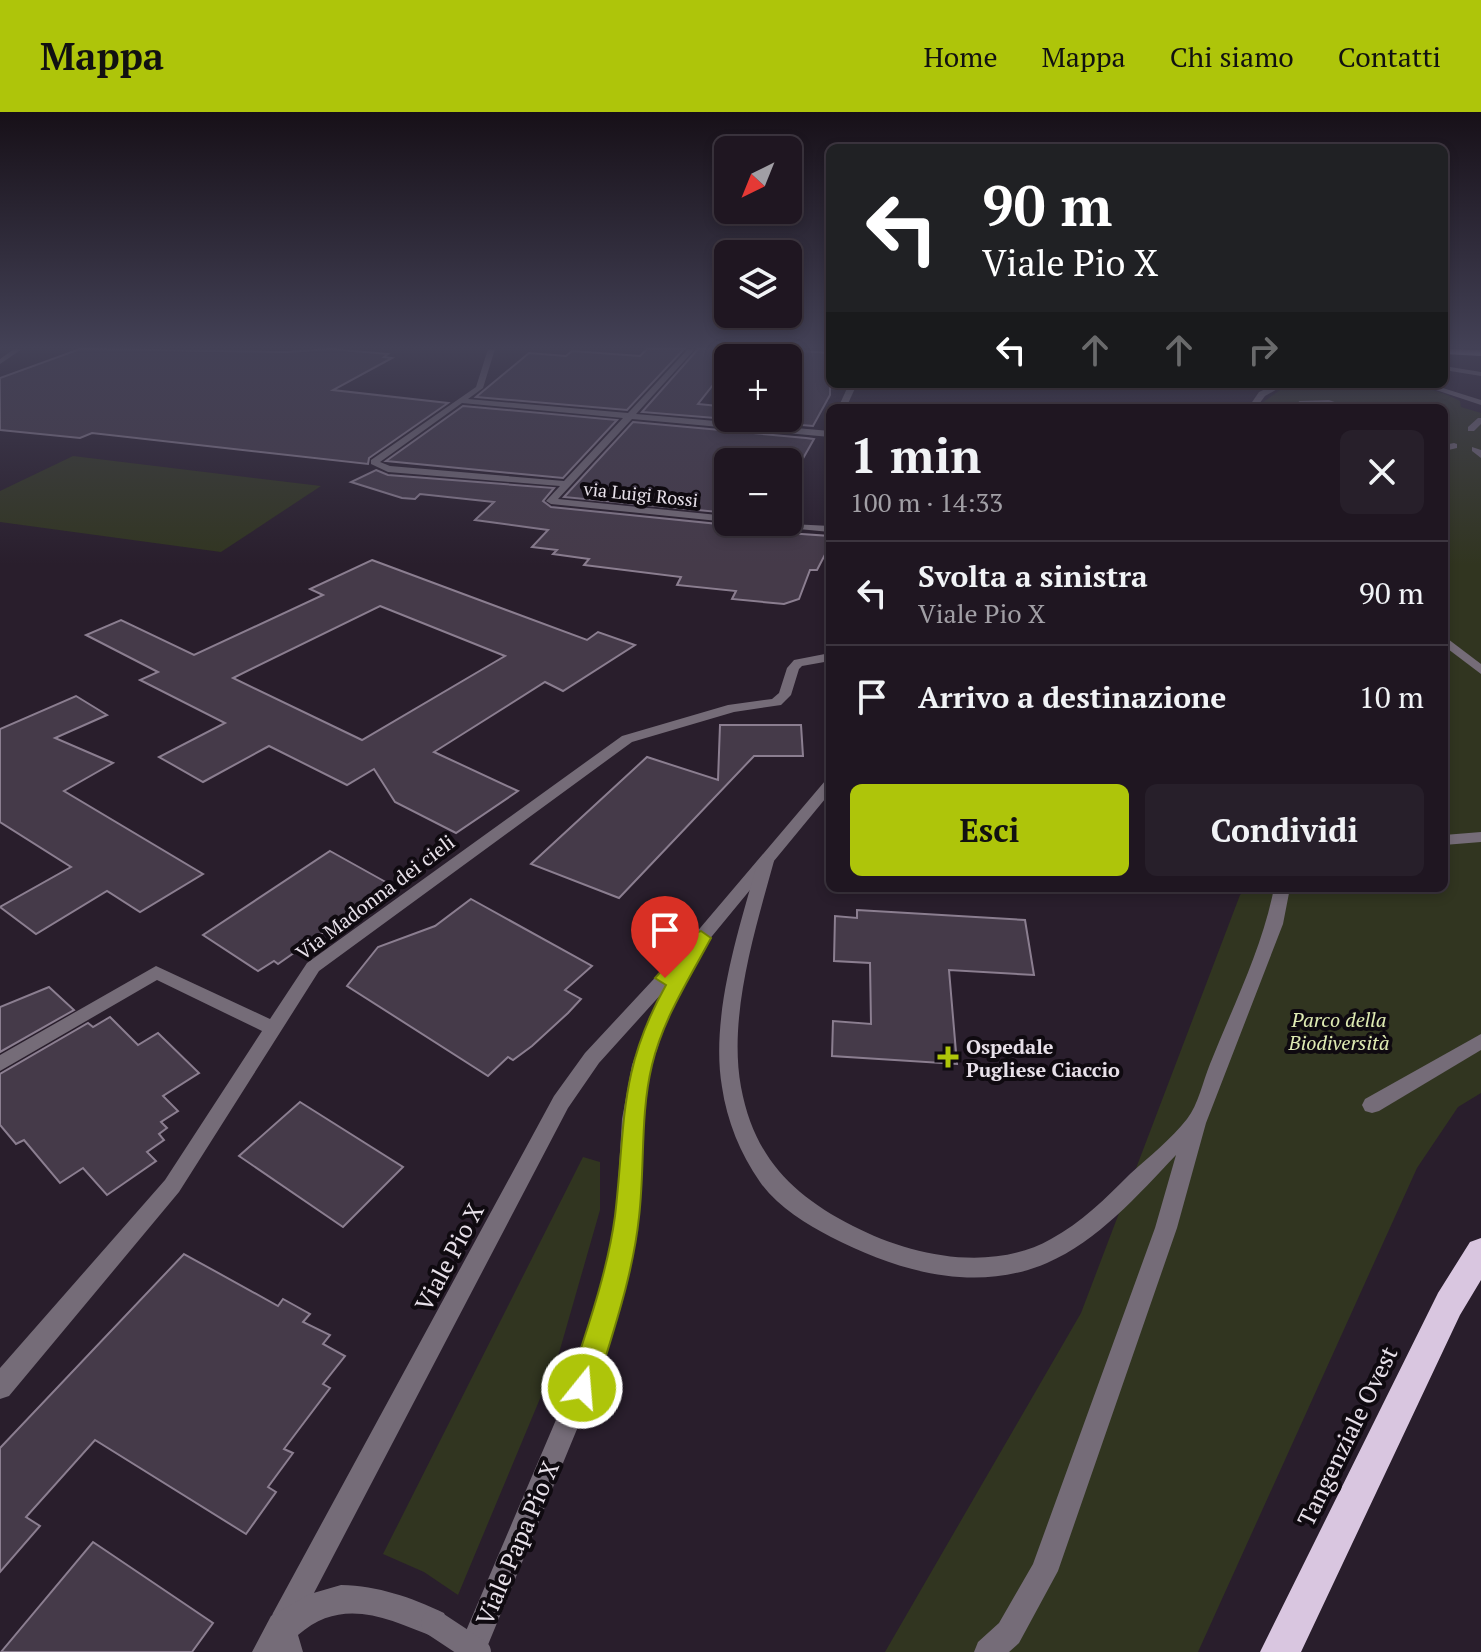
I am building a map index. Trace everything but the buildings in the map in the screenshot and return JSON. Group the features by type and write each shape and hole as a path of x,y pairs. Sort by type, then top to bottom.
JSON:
{"highway":[{"name":"Tangenziale Ovest","path":"1280,1652 1449,1304 1481,1252"}],"street":[{"path":"432,421 376,460 376,465 566,484 624,421"},
{"path":"683,421 826,434"},
{"path":"1471,429 1480,421"},
{"name":"via Luigi Rossi","path":"566,484 551,501 714,518"},
{"path":"802,526 826,529"},
{"path":"1448,643 1481,670"},
{"name":"Via Madonna dei cieli","path":"0,1387 172,1186 313,967 627,739 733,708 776,702 785,695 793,668 808,659 825,657"},
{"name":"Viale Papa Pio X","path":"471,1652 582,1388 611,1295 627,1218 632,1119 642,1065 658,1018 701,938 826,789"},
{"path":"1448,840 1481,837"},
{"path":"766,861 740,950 728,1027 730,1087 737,1123 757,1162 782,1192 827,1225 852,1240 897,1257 944,1265 991,1266 1038,1257 1076,1236 1196,1123"},
{"path":"998,1646 1044,1571 1166,1228 1196,1123 1275,924 1281,892"},
{"name":"Viale Pio X","path":"266,1652 285,1639 561,1102 592,1058 701,938"},
{"path":"0,1064 156,972 272,1028"},
{"path":"1372,1105 1481,1041"},
{"path":"285,1639 310,1607 352,1596 399,1605 434,1623 478,1652"}],"green space":[{"name":"Parco della Biodiversità","path":"1448,421 1481,421 1481,1093 1458,1107 1417,1168 1198,1652 885,1652 1081,1313 1243,892 1448,892"},
{"path":"73,456 321,486 221,552 0,522 0,491"},
{"path":"583,1157 600,1162 600,1210 559,1353 458,1595 424,1572 383,1554"}],"place":[{"name":"Ospedale Pugliese Ciaccio","path":"948,1057"}],"route":[{"path":"582,1388 611,1295 627,1218 632,1119 642,1065 658,1018 701,938 665,978"}]}
